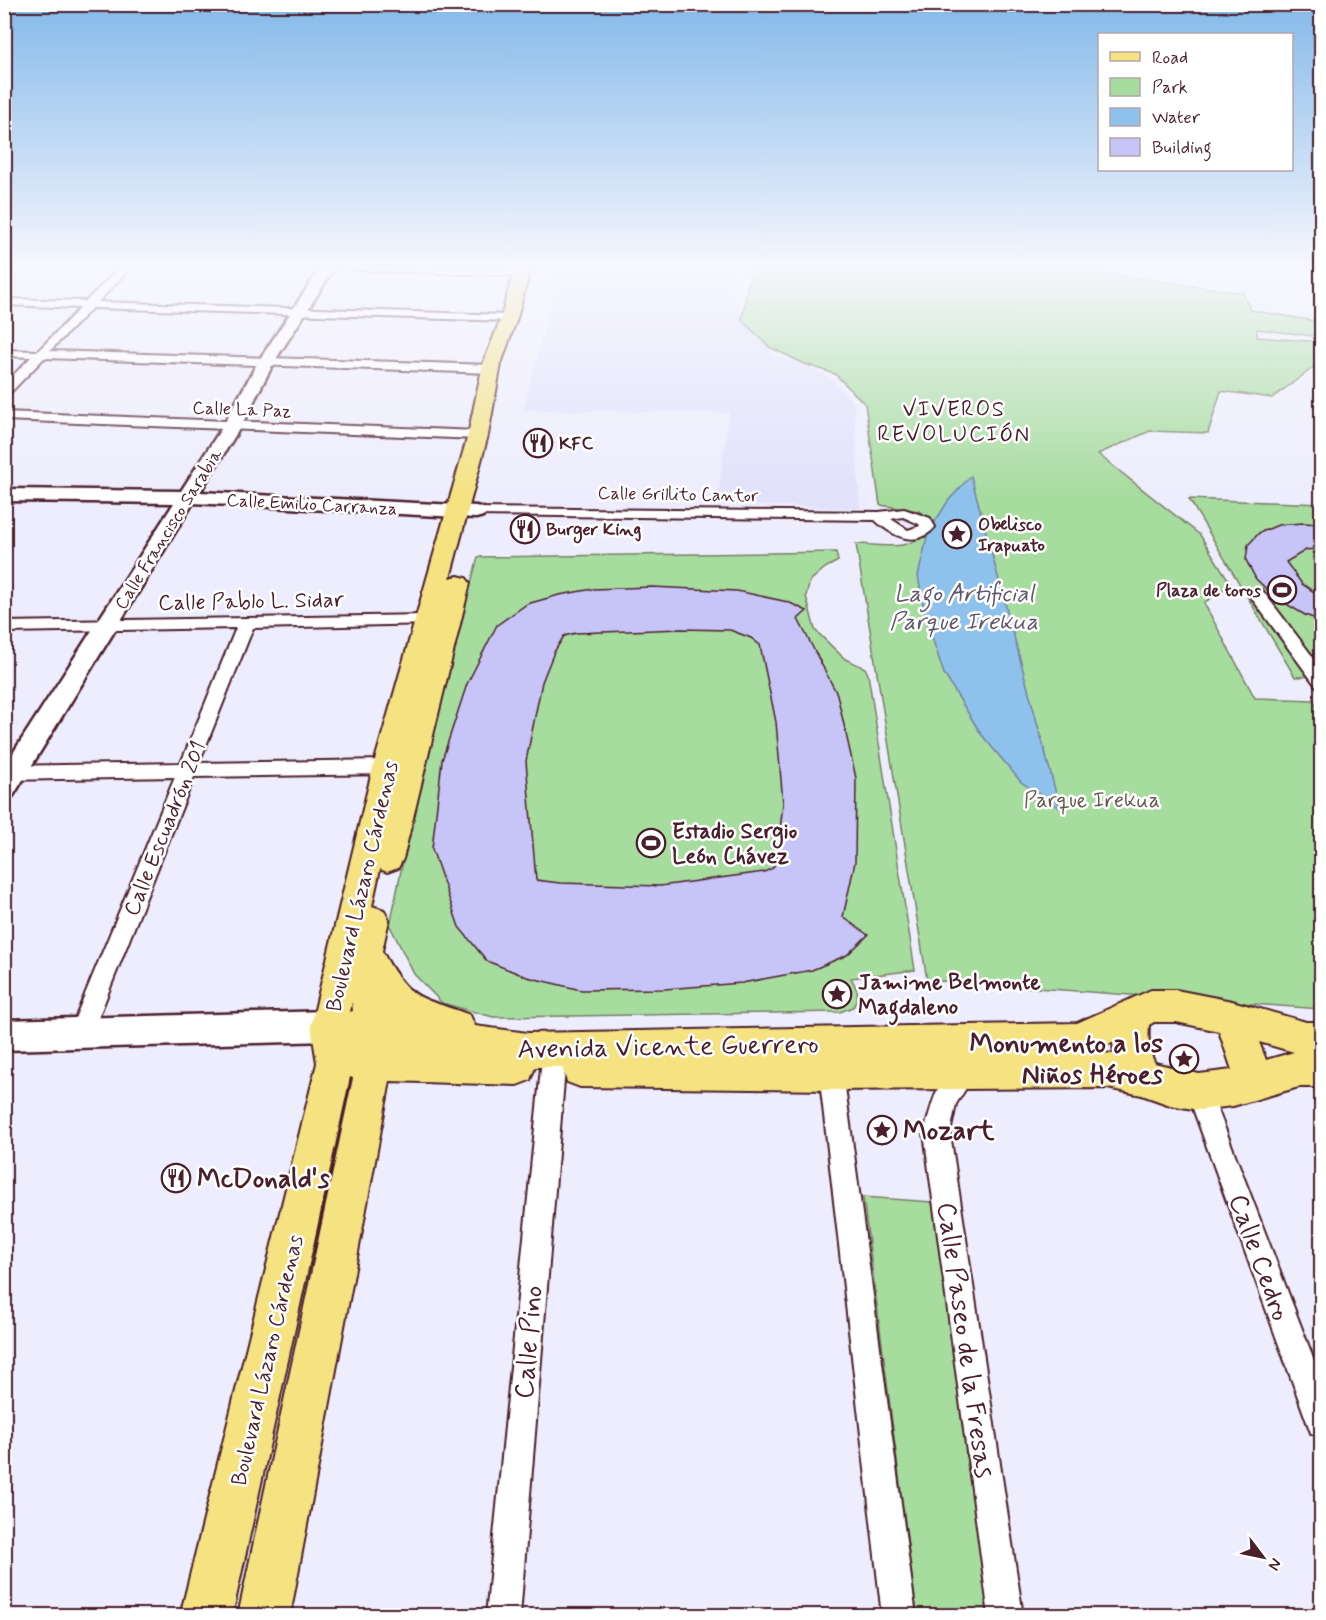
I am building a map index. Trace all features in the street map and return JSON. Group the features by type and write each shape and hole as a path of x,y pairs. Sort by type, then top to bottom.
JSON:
{"main road":[{"name":"Boulevard Lázaro Cárdenas","path":"264,1616 365,950 420,728 467,511 478,435 491,373 501,343"},
{"path":"516,353 519,343"},
{"name":"Boulevard Lázaro Cárdenas","path":"206,1616 289,1266 352,1045 387,767 426,620 467,511 491,458"},
{"path":"365,950 387,992 398,1005 413,1014 541,1059"},
{"name":"Avenida Vicente Guerrero","path":"541,1059 1079,1040 1151,1006 1176,1006 1232,1017 1306,1039 1322,1040"},
{"path":"1131,1016 1133,1057 1142,1077"},
{"path":"1232,1017 1249,1064 1253,1083"},
{"name":"Avenida Vicente Guerrero","path":"352,1045 541,1059 831,1072 1107,1070 1142,1077 1170,1087 1199,1092 1233,1088 1299,1069 1322,1069"}],"street":[{"path":"4,392 52,343"},
{"name":"Calle Francisco Sarabia","path":"8,778 188,497 232,426 279,343"},
{"path":"4,354 37,358 491,373"},
{"path":"4,361 37,358"},
{"name":"Calle La Paz","path":"4,416 478,435"},
{"name":"Calle Emilio Carranza","path":"4,495 188,497 467,511"},
{"name":"Calle Grillito Cantor","path":"467,511 879,516"},
{"path":"1256,593 1322,682"},
{"name":"Calle Pablo L. Sidar","path":"4,627 426,620"},
{"name":"Calle Escuadrón 201","path":"81,1033 247,622"},
{"path":"8,778 188,770 387,767"},
{"name":"Avenida Vicente Guerrero","path":"4,1035 81,1033 352,1045"},
{"name":"Calle Pino","path":"503,1616 541,1059"},
{"name":"Calle Paseo de la Fresas","path":"965,1071 945,1098 937,1133 1006,1616"},
{"path":"831,1072 851,1216 899,1616"},
{"name":"Calle Cedro","path":"1199,1092 1322,1422"}],"shaded area":[{"path":"540,343 764,343 774,356 805,364 833,380 854,404 860,508 717,504 729,413 523,410"}],"green space":[{"name":"Parque Irekua","path":"765,343 1321,343 1321,362 1272,398 1221,391 1208,433 1150,431 1098,454 1200,535 1231,584 1204,603 1255,698 1313,700 1321,713 1321,1009 927,980 856,544 889,546 909,543 925,532 932,522 919,511 880,505 865,404 835,374 805,364 769,347"},
{"name":"Plaza de toros","path":"1189,499 1321,504 1321,676 1295,677"},
{"name":"Estadio Sergio León Chávez","path":"836,552 838,561 825,568 810,581 806,596 815,630 845,659 865,668 868,674 915,970 851,978 857,999 853,1007 840,1012 493,1017 442,1003 414,974 390,926 423,760 478,557"},
{"path":"863,1197 932,1202 999,1615 917,1615"}],"water":[{"name":"Lago Artificial Parque Irekua","path":"971,476 1060,808 1021,782 981,734 944,674 925,616 918,576 928,533 948,501"}],"building":[{"path":"1322,524 1322,548 1306,550 1286,562 1302,584 1322,597 1322,621 1305,615 1276,598 1256,579 1246,560 1248,545 1259,533 1278,525"},
{"path":"652,587 737,591 788,602 807,611 798,619 837,694 856,778 855,862 843,917 868,935 847,955 812,970 742,983 665,989 581,990 527,977 487,961 459,927 432,849 442,760 467,684 497,625 527,604 593,589","holes":["681,629 730,630 751,638 760,645 776,722 783,803 777,857 773,868 764,872 660,886 560,883 536,880 526,761 542,682 554,652 564,636 576,633"]}],"place":[{"name":"KFC","path":"538,443"},
{"name":"Burger King","path":"525,529"},
{"name":"Obelisco Irapuato","path":"957,534"},
{"name":"Plaza de toros","path":"1282,590"},
{"name":"Estadio Sergio León Chávez","path":"651,843"},
{"name":"Jamime Belmonte Magdaleno","path":"837,994"},
{"name":"Monumento a los Niños Héroes","path":"1184,1059"},
{"name":"Mozart","path":"882,1130"},
{"name":"McDonald's","path":"176,1178"}],"district":[{"name":"VIVEROS REVOLUCIÓN","path":"954,420"}]}
